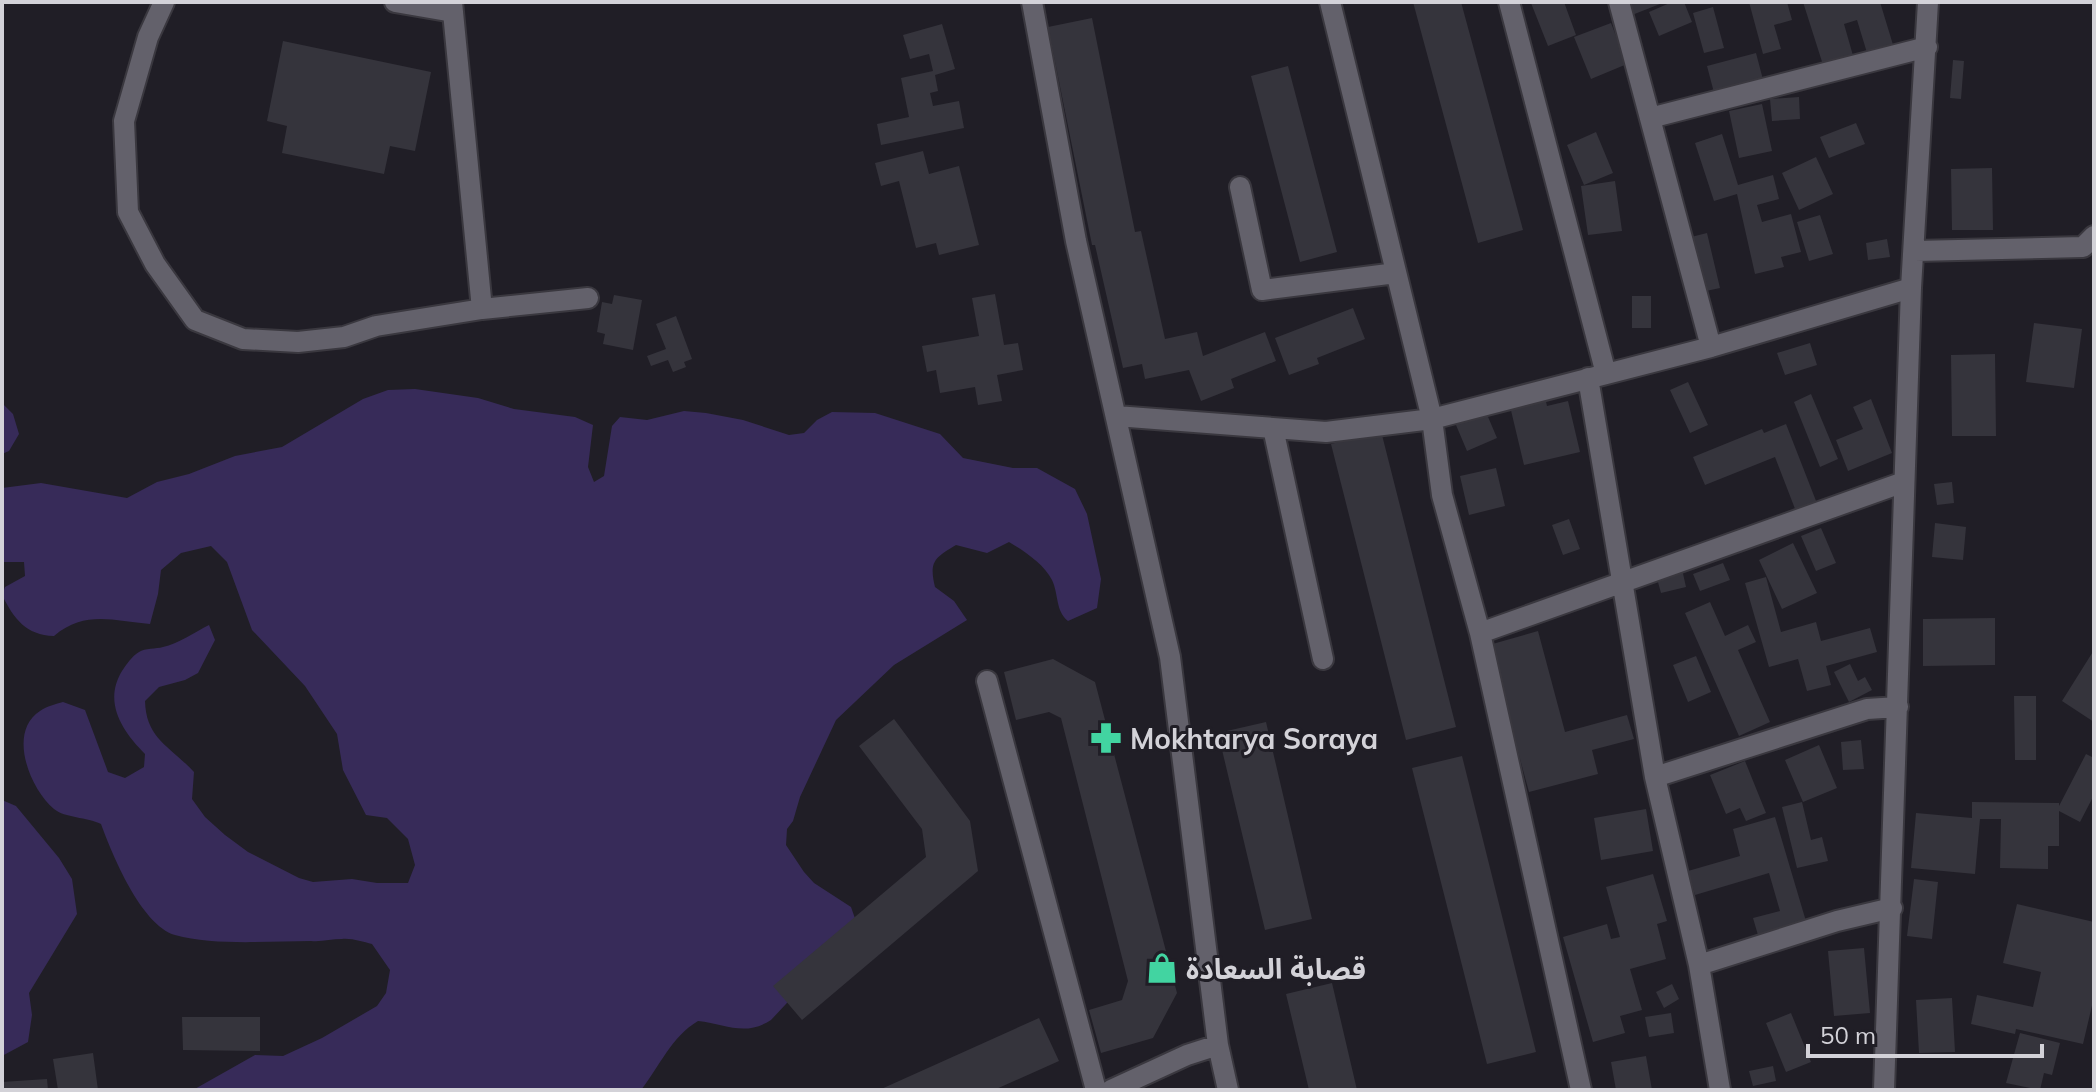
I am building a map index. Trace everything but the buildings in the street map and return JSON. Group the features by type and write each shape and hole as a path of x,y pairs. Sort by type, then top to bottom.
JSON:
{"street":[{"path":"164,2 148,37 124,121 128,212 155,264 195,320 243,339 298,342 344,337 376,326 482,309 588,298"},
{"path":"395,2 453,7 482,309"},
{"path":"1032,2 1076,241 1170,657 1218,1045 1228,1090"},
{"path":"1330,2 1432,419 1442,495 1480,633 1581,1090"},
{"path":"1509,2 1597,376 1621,582 1655,777 1699,965 1720,1090"},
{"path":"1619,2 1711,347"},
{"path":"1884,1090 1911,288 1928,2"},
{"path":"1650,118 1927,47"},
{"path":"1240,187 1262,290 1396,273"},
{"path":"1915,251 2083,247 2094,236"},
{"path":"1116,416 1326,432 1432,419 1711,347 1911,288"},
{"path":"1273,428 1323,659"},
{"path":"1480,633 1904,482"},
{"path":"987,681 1096,1090"},
{"path":"1655,777 1867,709 1898,707"},
{"path":"1699,965 1837,921 1892,908"},
{"path":"1111,1090 1187,1055 1218,1045"}],"shaded area":[{"path":"415,389 478,398 514,409 575,417 593,425 588,467 594,482 604,476 612,426 620,417 647,420 684,411 706,413 743,420 789,435 804,433 817,420 832,412 875,413 940,434 963,458 1013,468 1037,468 1075,489 1087,514 1101,579 1097,608 1068,621 1061,612 1048,574 1033,558 1009,542 987,553 956,545 938,557 933,566 935,587 954,601 967,620 894,665 836,720 787,829 786,845 804,872 814,883 851,907 858,927 771,1020 744,1029 698,1021 680,1035 641,1090 193,1090 255,1055 283,1056 322,1038 377,1006 386,993 390,970 372,944 354,940 224,942 175,935 163,929 151,918 129,887 101,824 54,809 30,775 24,746 30,720 43,709 63,702 85,710 108,772 125,778 144,767 145,754 129,736 115,705 114,694 122,671 139,652 175,643 209,625 215,640 198,673 159,687 145,701 146,714 155,733 194,772 192,799 205,817 248,852 299,878 313,882 352,879 408,883 415,865 408,839 387,818 366,815 343,770 337,734 305,686 252,630 227,562 211,546 181,553 161,570 150,624 100,619 77,623 54,636 36,633 22,624 2,595 5,587 25,576 24,562 2,562 2,488 41,483 127,498 157,482 189,474 235,456 282,447 363,399 388,390"},
{"path":"2,403 13,414 19,434 9,451 2,454"},
{"path":"2,800 16,806 59,858 72,879 77,914 29,993 32,1015 28,1042 2,1056"}],"place":[{"name":"Mokhtarya Soraya","path":"1106,738"},
{"name":"قصابة السعادة","path":"1162,968"}]}
